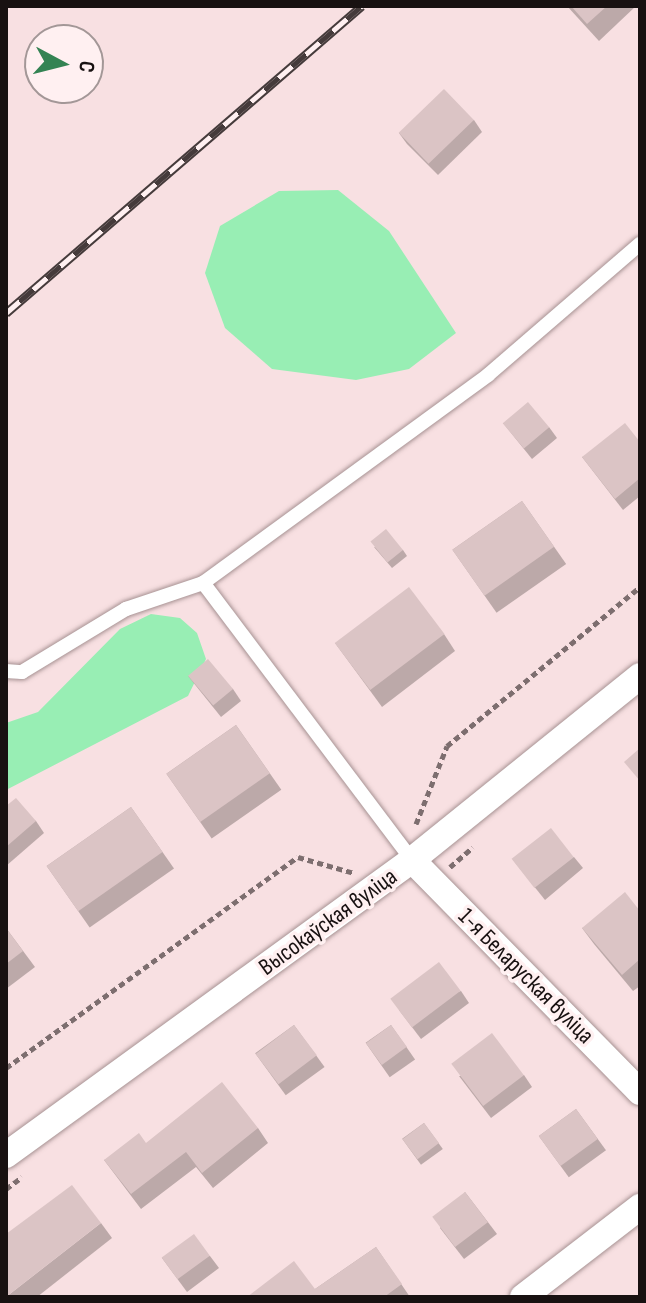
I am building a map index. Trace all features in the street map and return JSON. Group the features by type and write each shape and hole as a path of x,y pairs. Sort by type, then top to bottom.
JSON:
{"street":[{"name":"Высокаўская вуліца","path":"6,1155 412,860 640,676"},
{"name":"1-я Беларуская вуліца","path":"412,860 640,1092"},
{"path":"523,1297 640,1207"}],"lane":[{"path":"6,671 22,672 126,609 203,583 488,375 640,244"},
{"path":"203,583 412,860"}],"path":[{"path":"412,860 414,829 447,746 640,587"}],"green space":[{"path":"338,190 389,231 456,333 409,369 356,380 272,369 225,328 205,273 220,226 279,191"},
{"path":"151,614 180,618 197,633 206,659 188,696 6,790 6,723 38,712 120,629"}],"building":[{"path":"571,6 607,6 587,24"},
{"path":"444,89 474,120 429,164 399,133"},
{"path":"528,402 549,427 524,448 503,423"},
{"path":"625,423 640,442 640,478 615,499 582,457"},
{"path":"522,501 554,547 484,596 452,550"},
{"path":"386,529 403,550 387,563 370,542"},
{"path":"409,587 445,634 370,690 335,643"},
{"path":"208,659 233,689 213,706 188,676"},
{"path":"236,725 270,773 200,822 166,774"},
{"path":"640,748 640,781 624,762"},
{"path":"16,798 36,821 6,847 6,806"},
{"path":"131,807 163,852 78,911 47,866"},
{"path":"551,828 574,857 534,888 512,859"},
{"path":"625,892 640,911 640,959 622,975 582,928"},
{"path":"6,928 23,951 6,964"},
{"path":"439,962 461,991 412,1027 390,999"},
{"path":"294,1025 317,1055 279,1084 256,1054"},
{"path":"391,1025 407,1047 382,1065 366,1043"},
{"path":"492,1033 524,1075 483,1106 451,1064"},
{"path":"222,1082 258,1128 202,1173 186,1152 131,1194 104,1160 139,1133 146,1143"},
{"path":"576,1109 598,1139 561,1166 539,1136"},
{"path":"424,1123 439,1143 417,1159 402,1139"},
{"path":"72,1185 101,1223 6,1297 6,1234"},
{"path":"465,1192 488,1222 455,1247 432,1217"},
{"path":"194,1234 210,1256 178,1279 162,1258"},
{"path":"376,1247 402,1284 384,1297 247,1297 294,1261 315,1289"}],"railway":[{"path":"6,313 362,6"}]}
